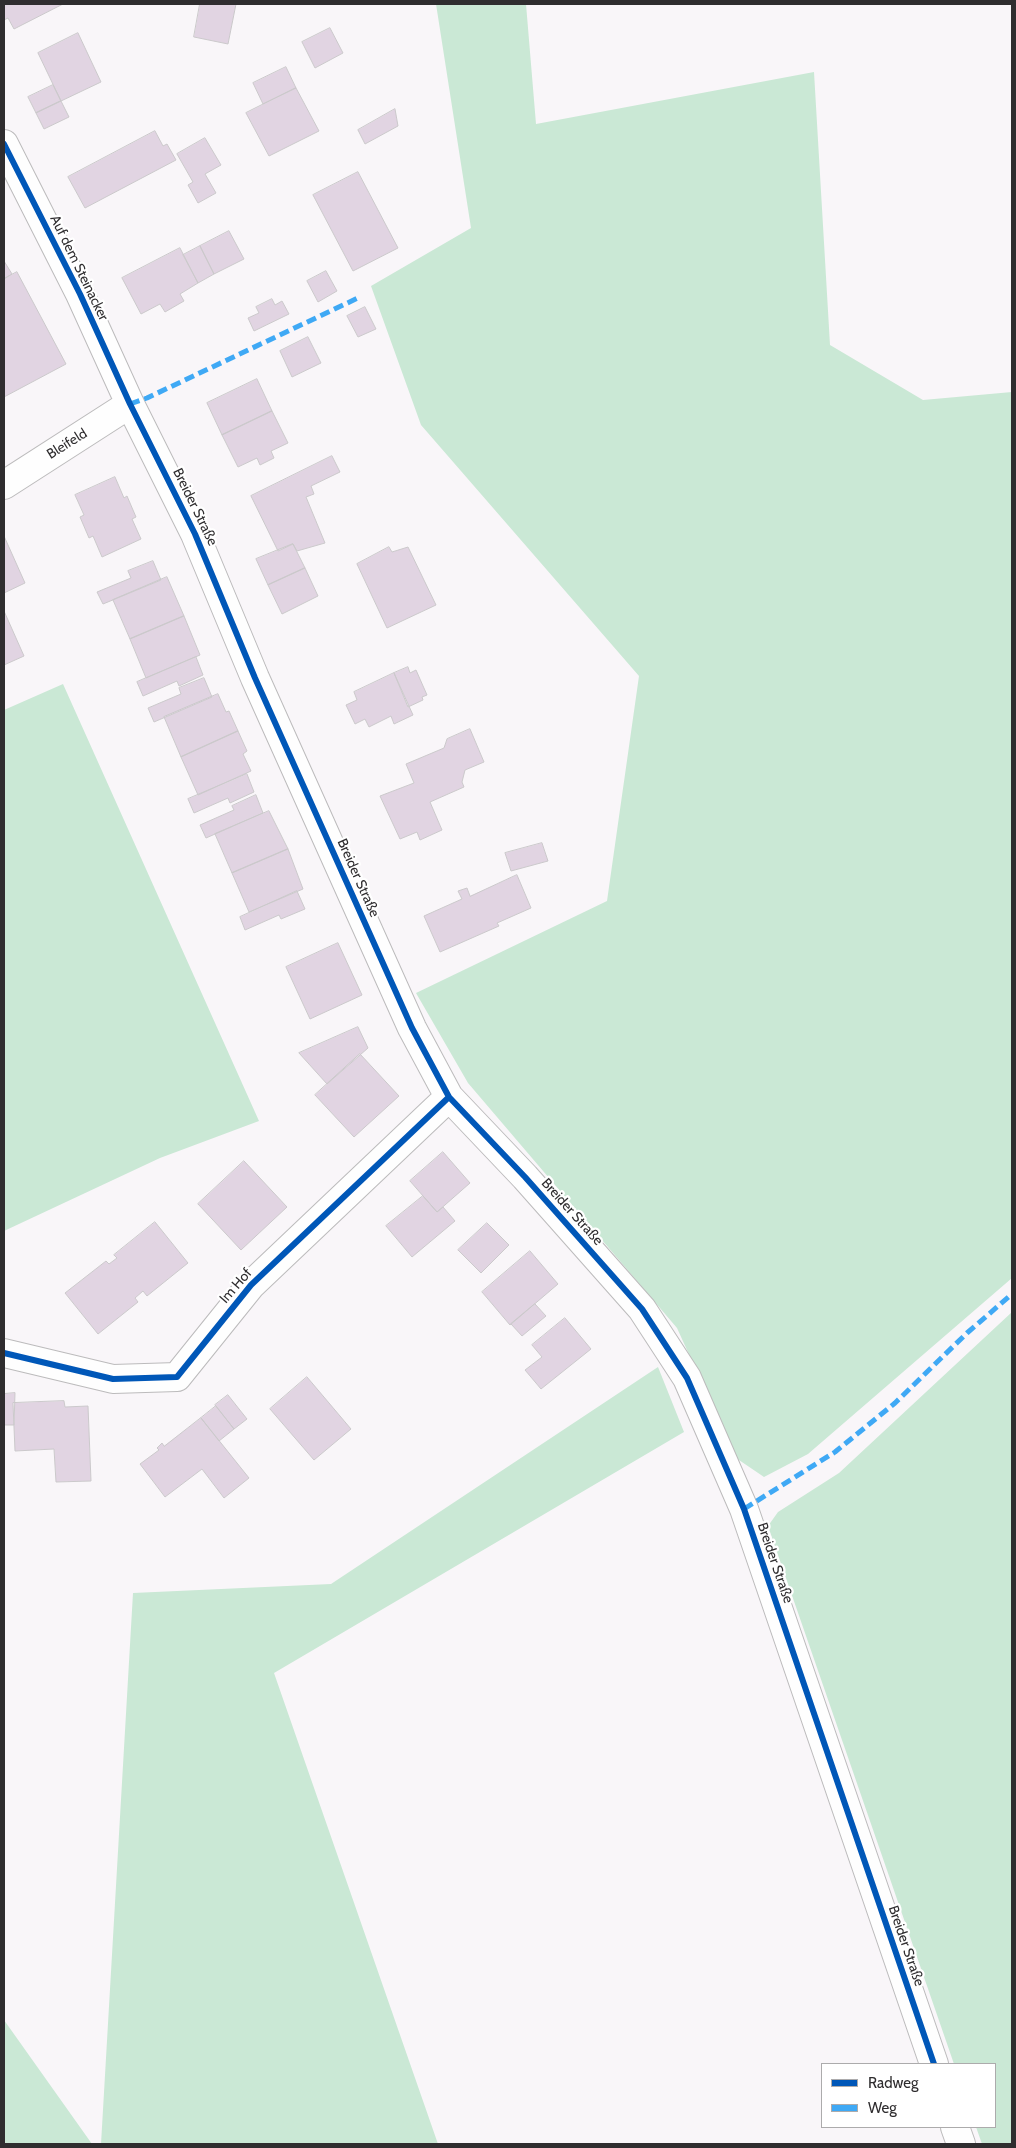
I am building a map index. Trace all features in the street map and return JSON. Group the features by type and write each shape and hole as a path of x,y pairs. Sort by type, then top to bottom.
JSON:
{"street":[{"name":"Auf dem Steinacker","path":"4,144 80,294 130,404"},
{"name":"Bleifeld","path":"4,484 130,404"},
{"name":"Breider Straße","path":"130,404 195,534 255,678 404,1010 449,1097 642,1309 687,1378 744,1509 934,2063"},
{"name":"Im Hof","path":"4,1353 113,1379 178,1377 251,1285 449,1097"},
{"path":"955,2128 961,2144"}],"green space":[{"path":"436,4 526,4 536,124 814,72 830,345 923,400 1012,392 1012,1278 808,1454 764,1477 736,1458 677,1328 468,1083 416,993 607,901 639,676 421,425 371,286 471,228"},
{"path":"63,684 259,1121 160,1158 4,1231 4,710"},
{"path":"1012,1312 1012,2144 982,2144 976,2128 996,2128 996,2063 954,2063 768,1526 778,1512 839,1473"},
{"path":"658,1367 684,1432 274,1673 438,2144 101,2144 133,1593 331,1584"},
{"path":"4,2020 92,2144 4,2144"}],"building":[{"path":"4,4 63,4 14,29 8,18 4,20"},
{"path":"200,4 236,4 228,44 194,37"},
{"path":"330,28 343,53 315,68 302,42"},
{"path":"78,33 101,82 61,101 38,53"},
{"path":"286,67 296,88 263,104 253,83"},
{"path":"53,85 61,101 36,113 28,97"},
{"path":"296,88 319,131 269,156 246,113"},
{"path":"61,101 69,117 44,129 36,113"},
{"path":"395,109 398,126 365,144 358,130"},
{"path":"155,131 163,146 167,144 176,160 85,208 68,177"},
{"path":"205,138 221,165 205,174 216,193 198,203 188,185 193,182 177,154"},
{"path":"358,172 398,248 353,271 313,195"},
{"path":"229,231 244,259 214,274 200,246"},
{"path":"200,246 214,274 198,283 183,255"},
{"path":"180,248 198,283 180,294 184,301 165,312 160,304 141,314 122,278"},
{"path":"4,261 12,274 4,279"},
{"path":"326,271 337,291 318,302 307,281"},
{"path":"17,272 66,364 4,397 4,279"},
{"path":"272,299 275,305 282,301 289,314 254,331 248,318 259,313 256,307"},
{"path":"365,307 376,329 358,337 347,316"},
{"path":"308,337 321,363 292,377 280,351"},
{"path":"257,379 272,411 222,435 207,403"},
{"path":"272,411 288,443 271,451 274,458 260,465 257,458 238,467 222,435"},
{"path":"332,456 340,472 311,486 314,494 306,497 325,543 297,551 293,544 278,551 251,496"},
{"path":"115,477 124,498 127,496 136,517 132,519 141,539 102,557 93,536 89,538 80,517 84,515 75,495"},
{"path":"4,536 25,583 4,593"},
{"path":"293,544 305,568 268,585 256,559"},
{"path":"389,547 392,552 408,547 436,605 387,628 357,564"},
{"path":"153,561 161,580 103,604 97,592 131,578 128,571"},
{"path":"305,568 318,596 282,614 268,585"},
{"path":"167,577 184,616 130,639 113,600"},
{"path":"4,611 24,656 4,665"},
{"path":"184,616 200,655 146,678 130,639"},
{"path":"196,657 203,675 179,686 177,681 143,696 137,682"},
{"path":"408,667 410,673 416,670 427,695 422,697 423,700 408,707 394,673"},
{"path":"394,673 413,715 394,724 391,716 369,727 365,719 355,724 346,705 357,700 354,692"},
{"path":"204,678 212,697 154,722 148,708 181,694 179,688"},
{"path":"218,694 226,712 229,711 238,731 181,757 164,717"},
{"path":"470,729 484,762 465,770 462,782 464,787 430,802 442,830 420,840 417,832 400,839 380,796 414,783 406,764 444,748 447,739"},
{"path":"238,731 247,751 243,754 251,771 198,795 181,757"},
{"path":"247,774 254,792 230,803 228,798 194,813 188,799"},
{"path":"256,795 263,813 206,838 200,825 234,810 232,806"},
{"path":"269,811 288,849 232,873 215,834"},
{"path":"542,843 548,861 511,871 505,853"},
{"path":"288,849 303,889 249,912 232,873"},
{"path":"517,875 531,908 497,923 499,926 440,952 424,916 462,899 458,891 467,888 470,896"},
{"path":"297,891 305,909 281,919 279,915 245,930 240,917"},
{"path":"338,943 362,995 310,1019 286,967"},
{"path":"358,1027 368,1048 327,1084 299,1053"},
{"path":"360,1054 399,1096 354,1137 315,1095"},
{"path":"443,1152 470,1183 437,1212 410,1181"},
{"path":"244,1161 287,1207 241,1250 198,1204"},
{"path":"423,1196 437,1212 443,1207 455,1221 412,1257 386,1226"},
{"path":"155,1222 188,1263 147,1296 143,1291 135,1298 138,1302 98,1334 65,1293 106,1261 109,1264 117,1258 114,1255"},
{"path":"487,1223 509,1245 481,1273 458,1250"},
{"path":"530,1251 558,1284 510,1325 482,1292"},
{"path":"535,1304 546,1316 522,1336 511,1324"},
{"path":"565,1318 591,1349 541,1389 525,1370 542,1357 532,1345"},
{"path":"307,1377 351,1429 314,1460 270,1409"},
{"path":"15,1393 14,1425 4,1425 4,1394"},
{"path":"228,1395 247,1419 234,1429 215,1405"},
{"path":"64,1401 65,1407 88,1406 91,1481 56,1482 54,1449 15,1451 13,1403"},
{"path":"216,1406 234,1429 219,1441 201,1418"},
{"path":"201,1418 249,1478 224,1498 202,1469 165,1497 140,1464 159,1450 157,1448 162,1443 164,1446"}],"marked path":[{"path":"130,404 147,398 360,297"},
{"path":"744,1509 835,1452 895,1403 967,1333 1012,1294"}],"cycle path":[{"path":"4,144 80,294 130,404 195,534 255,678 412,1028 449,1097 525,1177 642,1309 687,1378 744,1509 934,2063"},
{"path":"4,1353 113,1379 177,1377 251,1285 449,1097"}]}
